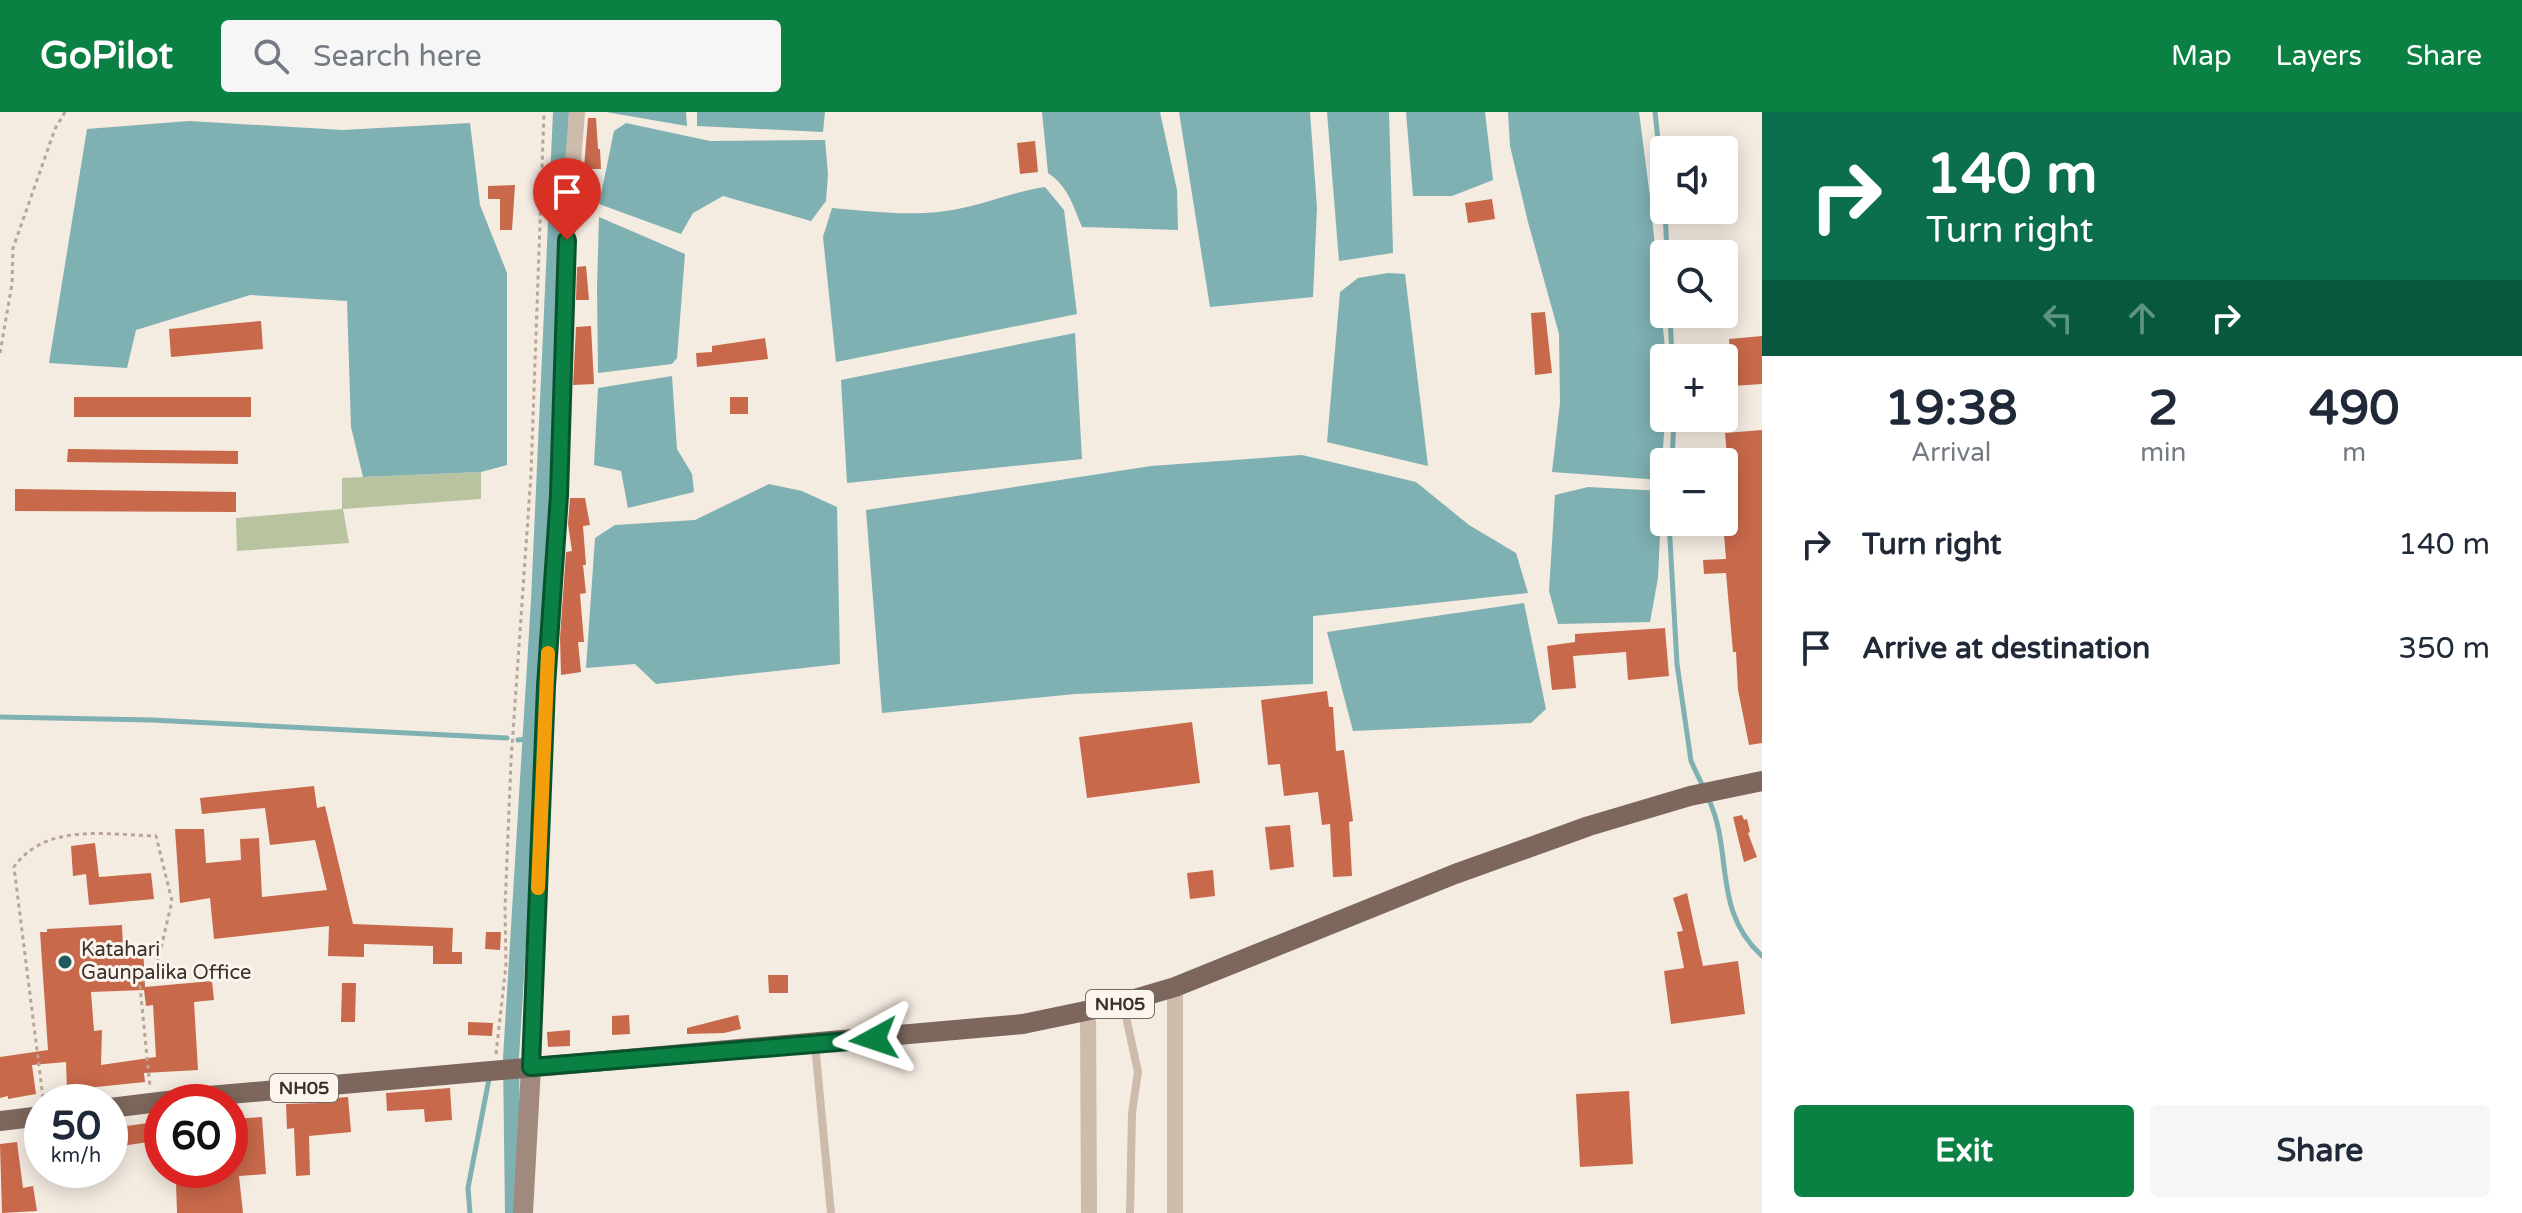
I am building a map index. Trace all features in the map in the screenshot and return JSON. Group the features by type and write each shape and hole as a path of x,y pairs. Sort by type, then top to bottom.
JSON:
{"main road":[{"name":"NH05","path":"248,1094 1023,1024 1088,1011 1175,987 1455,874 1589,826 1690,796 1762,781"},
{"path":"0,1121 24,1118"}],"street":[{"path":"523,1213 509,1069 546,686 559,495 567,240 577,112"},
{"path":"1175,987 1175,1213"},
{"path":"1088,1011 1089,1213"}],"lane":[{"path":"1123,1003 1138,1072 1132,1113 1130,1213"},
{"path":"815,1044 831,1213"}],"path":[{"path":"0,353 12,284 13,248 55,129 65,112"},
{"path":"509,1069 497,1052 506,965 510,775 531,474 544,112"},
{"path":"41,1084 14,867 25,852 65,834 156,836 172,901 157,965 140,986 149,1084"}],"green space":[{"path":"481,472 481,499 343,509 349,543 237,551 236,518 342,509 342,478"}],"water":[{"path":"606,112 686,112 687,126"},
{"path":"697,112 825,112 823,132 697,126"},
{"path":"1042,112 1160,112 1177,190 1178,230 1082,227 1065,190 1048,173"},
{"path":"1179,112 1310,112 1317,208 1313,297 1210,307"},
{"path":"1327,112 1389,112 1393,253 1339,261"},
{"path":"1406,112 1485,112 1493,180 1452,196 1413,196"},
{"path":"1508,112 1639,112 1654,240 1650,240 1650,328 1663,328 1665,344 1650,344 1650,432 1664,432 1663,448 1650,448 1650,479 1552,472 1560,403 1559,334 1510,146"},
{"path":"189,121 343,130 470,123 480,205 507,273 507,465 481,472 363,477 351,427 347,301 250,295 136,330 127,368 49,363 87,129"},
{"path":"626,123 710,141 825,140 828,174 826,201 811,221 723,196 693,213 681,234 599,204 614,131"},
{"path":"1045,187 1064,210 1077,314 836,362 823,237 832,208 933,212 967,207"},
{"path":"599,217 685,254 677,358 672,364 598,373"},
{"path":"1388,273 1405,274 1428,466 1327,442 1340,292 1358,278"},
{"path":"1075,333 1082,459 847,483 841,380"},
{"path":"672,376 677,449 692,474 694,492 628,508 621,471 594,465 598,388"},
{"path":"1302,455 1416,482 1469,525 1516,553 1528,593 1313,616 1313,684 1075,694 882,713 866,510 1151,466"},
{"path":"769,484 802,491 837,507 840,664 656,684 635,664 586,668 595,538 615,525 695,520"},
{"path":"1588,487 1650,490 1650,536 1660,536 1658,578 1650,622 1558,624 1549,591 1555,495"},
{"path":"1524,603 1546,709 1531,723 1353,731 1327,632"}],"building":[{"path":"588,118 596,118 601,169 591,169 591,193 582,193"},
{"path":"1035,141 1038,172 1020,174 1017,143"},
{"path":"515,185 512,230 500,230 500,199 488,199 488,186"},
{"path":"1492,199 1495,219 1468,223 1465,203"},
{"path":"586,266 589,300 576,300 577,267"},
{"path":"1545,312 1552,373 1535,375 1531,313"},
{"path":"261,321 263,349 171,357 169,329"},
{"path":"591,326 594,384 573,385 576,327"},
{"path":"1762,336 1762,384 1738,386 1738,344 1729,344 1729,339"},
{"path":"765,338 768,359 697,367 696,353 712,352 712,346"},
{"path":"74,397 251,397 251,417 74,417"},
{"path":"730,397 748,397 748,414 730,414"},
{"path":"1762,430 1762,743 1749,745 1738,690 1726,573 1704,574 1703,560 1726,559 1724,536 1738,536 1738,448 1726,448 1725,433"},
{"path":"68,449 238,451 238,464 67,462"},
{"path":"15,489 236,492 236,512 15,511"},
{"path":"570,498 585,498 590,525 583,526 586,593 580,594 584,642 578,642 581,672 561,675 560,638 566,552 572,551 568,524"},
{"path":"1665,628 1669,676 1628,680 1626,652 1573,656 1576,688 1552,690 1547,646 1575,642 1575,634"},
{"path":"1327,691 1329,707 1333,707 1336,751 1344,750 1353,821 1349,822 1352,876 1333,877 1330,824 1322,825 1318,792 1284,796 1280,764 1268,765 1261,700"},
{"path":"1192,722 1200,783 1087,798 1079,737"},
{"path":"314,786 317,808 325,806 353,924 453,928 452,952 462,952 462,964 433,964 433,946 364,944 364,957 328,956 329,926 214,939 210,898 180,903 175,829 204,829 206,863 241,860 240,839 259,838 262,897 327,890 315,840 270,845 265,808 202,814 200,798"},
{"path":"1742,815 1744,820 1747,819 1748,833 1757,857 1744,862 1733,817"},
{"path":"1290,825 1294,867 1270,870 1265,827"},
{"path":"95,843 99,877 151,873 154,899 89,905 86,874 73,876 71,846"},
{"path":"1213,870 1215,896 1190,899 1187,873"},
{"path":"1687,893 1703,966 1738,961 1745,1014 1671,1024 1664,971 1684,968 1677,932 1683,931 1673,898"},
{"path":"122,925 123,946 143,945 145,987 212,981 214,1000 194,1002 198,1070 144,1073 145,1082 67,1084 66,1062 32,1065 35,1084 24,1084 24,1096 0,1098 0,1057 48,1050 40,932 47,932 47,929","holes":["144,990 146,1006 153,1005 156,1057 101,1065 102,1030 94,1031 91,992"]},
{"path":"486,932 501,932 500,950 485,949"},
{"path":"768,975 788,975 788,993 769,993"},
{"path":"342,983 356,983 355,1022 341,1022"},
{"path":"629,1015 630,1034 612,1035 612,1016"},
{"path":"738,1015 741,1029 724,1033 687,1034 687,1028"},
{"path":"468,1022 493,1023 492,1036 468,1035"},
{"path":"570,1030 570,1046 548,1047 547,1032"},
{"path":"450,1088 452,1120 425,1122 424,1109 387,1111 386,1093"},
{"path":"1629,1091 1633,1164 1580,1167 1576,1094"},
{"path":"348,1097 351,1132 309,1136 310,1175 296,1176 294,1128 287,1129 286,1104 319,1103 318,1099"},
{"path":"262,1117 266,1174 248,1175 248,1118"},
{"path":"144,1124 144,1143 128,1145 128,1126"},
{"path":"17,1142 23,1188 33,1188 37,1211 2,1213 0,1144"},
{"path":"176,1188 240,1188 243,1213 177,1213"}],"waterway":[{"path":"513,1213 511,1058 539,600 561,112"},
{"path":"1655,112 1658,136"},
{"path":"1666,224 1666,240"},
{"path":"1671,328 1671,344"},
{"path":"1673,432 1673,448"},
{"path":"1670,536 1677,664 1691,761 1704,789"},
{"path":"0,717 152,720 507,738"},
{"path":"518,740 530,739"},
{"path":"1708,798 1716,818 1729,899 1746,938 1762,956"},
{"path":"470,1213 468,1188 489,1079"}],"slow traffic":[{"path":"538,888 548,653"}],"place":[{"name":"Katahari Gaunpalika Office","path":"65,962"}],"route":[{"path":"567,240 559,495 546,686 531,1067 874,1039"}]}
